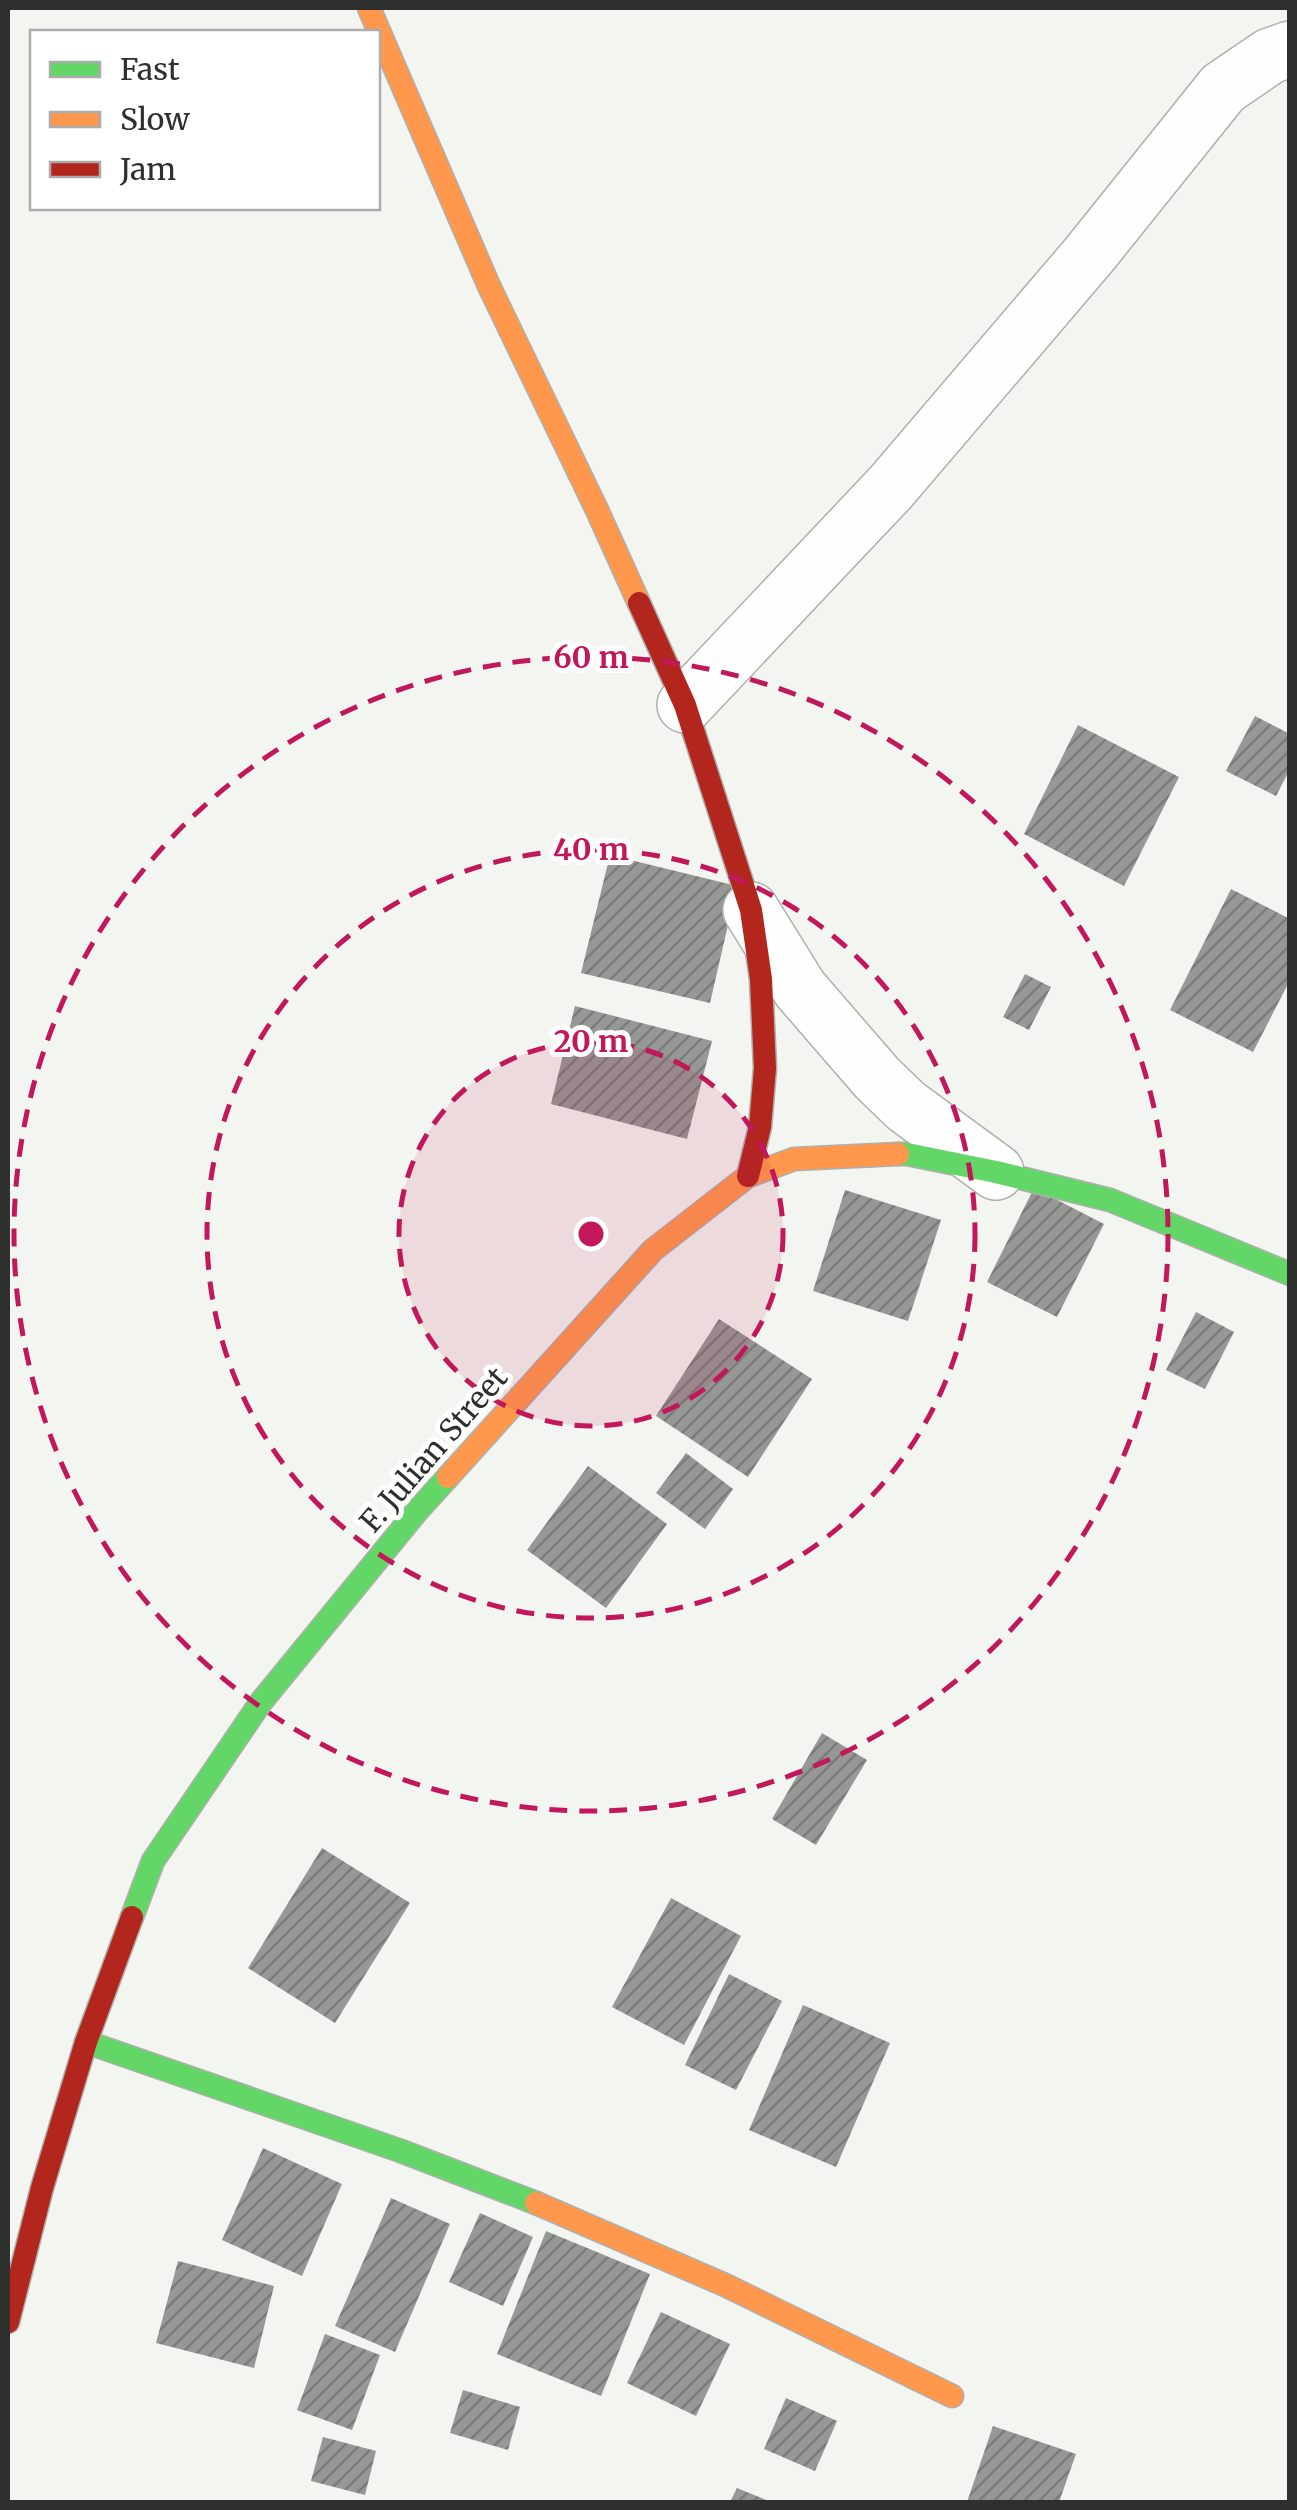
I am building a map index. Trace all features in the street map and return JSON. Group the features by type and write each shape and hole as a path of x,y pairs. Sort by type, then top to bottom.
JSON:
{"street":[{"path":"380,33 489,286 685,705 750,910 761,979 765,1068 760,1127 748,1176"},
{"path":"685,705 891,487 1224,88 1270,56 1290,49"},
{"path":"750,910 800,989 878,1078 906,1106 996,1172"},
{"name":"F. Julian Street","path":"8,2322 42,2188 86,2042 153,1861 261,1702 418,1510 653,1250 748,1176 794,1159 907,1154 1110,1200 1290,1274"},
{"path":"86,2042 447,2168 586,2223 771,2306 952,2396"}],"building":[{"path":"1255,716 1290,734 1290,769 1276,796 1226,771"},
{"path":"1078,725 1179,777 1124,886 1024,834"},
{"path":"610,855 737,886 710,1003 581,973"},
{"path":"1231,889 1290,919 1290,980 1253,1052 1170,1010"},
{"path":"1025,974 1051,987 1029,1030 1003,1017"},
{"path":"575,1006 712,1041 687,1139 551,1104"},
{"path":"1034,1188 1104,1224 1057,1317 987,1282"},
{"path":"845,1190 941,1220 908,1321 813,1291"},
{"path":"1196,1312 1234,1332 1205,1389 1166,1370"},
{"path":"719,1319 812,1379 748,1477 656,1416"},
{"path":"686,1453 733,1489 705,1529 656,1493"},
{"path":"588,1466 667,1524 606,1608 527,1550"},
{"path":"822,1733 867,1760 816,1845 772,1819"},
{"path":"322,1848 410,1903 335,2023 248,1968"},
{"path":"671,1898 741,1936 684,2045 612,2007"},
{"path":"729,1974 782,2001 736,2090 685,2065"},
{"path":"803,2005 890,2043 836,2167 749,2130"},
{"path":"263,2148 342,2184 302,2276 222,2240"},
{"path":"391,2198 450,2224 395,2352 335,2326"},
{"path":"480,2213 533,2237 503,2306 449,2282"},
{"path":"546,2231 650,2274 601,2396 497,2354"},
{"path":"178,2261 274,2286 254,2368 156,2343"},
{"path":"661,2312 730,2344 696,2416 627,2383"},
{"path":"325,2334 380,2355 352,2430 297,2410"},
{"path":"463,2390 520,2407 508,2450 450,2433"},
{"path":"786,2398 837,2421 815,2471 764,2449"},
{"path":"993,2426 1076,2454 1059,2502 967,2502"},
{"path":"323,2437 376,2451 365,2495 311,2481"},
{"path":"737,2488 771,2502 730,2502"}],"traffic: fast":[{"path":"898,1154 996,1172 1110,1200 1290,1274"},
{"path":"132,1917 153,1861 261,1702 448,1477"},
{"path":"86,2042 401,2151 536,2203"}],"traffic: slow":[{"path":"369,8 378,30"},
{"path":"380,33 489,286 639,603"},
{"path":"448,1477 653,1250 748,1176 794,1159 898,1154"},
{"path":"536,2203 725,2285 952,2396"}],"traffic: jam":[{"path":"639,603 685,705 751,910 761,979 765,1068 760,1127 748,1176"},
{"path":"8,2322 42,2188 86,2042 132,1917"}]}
